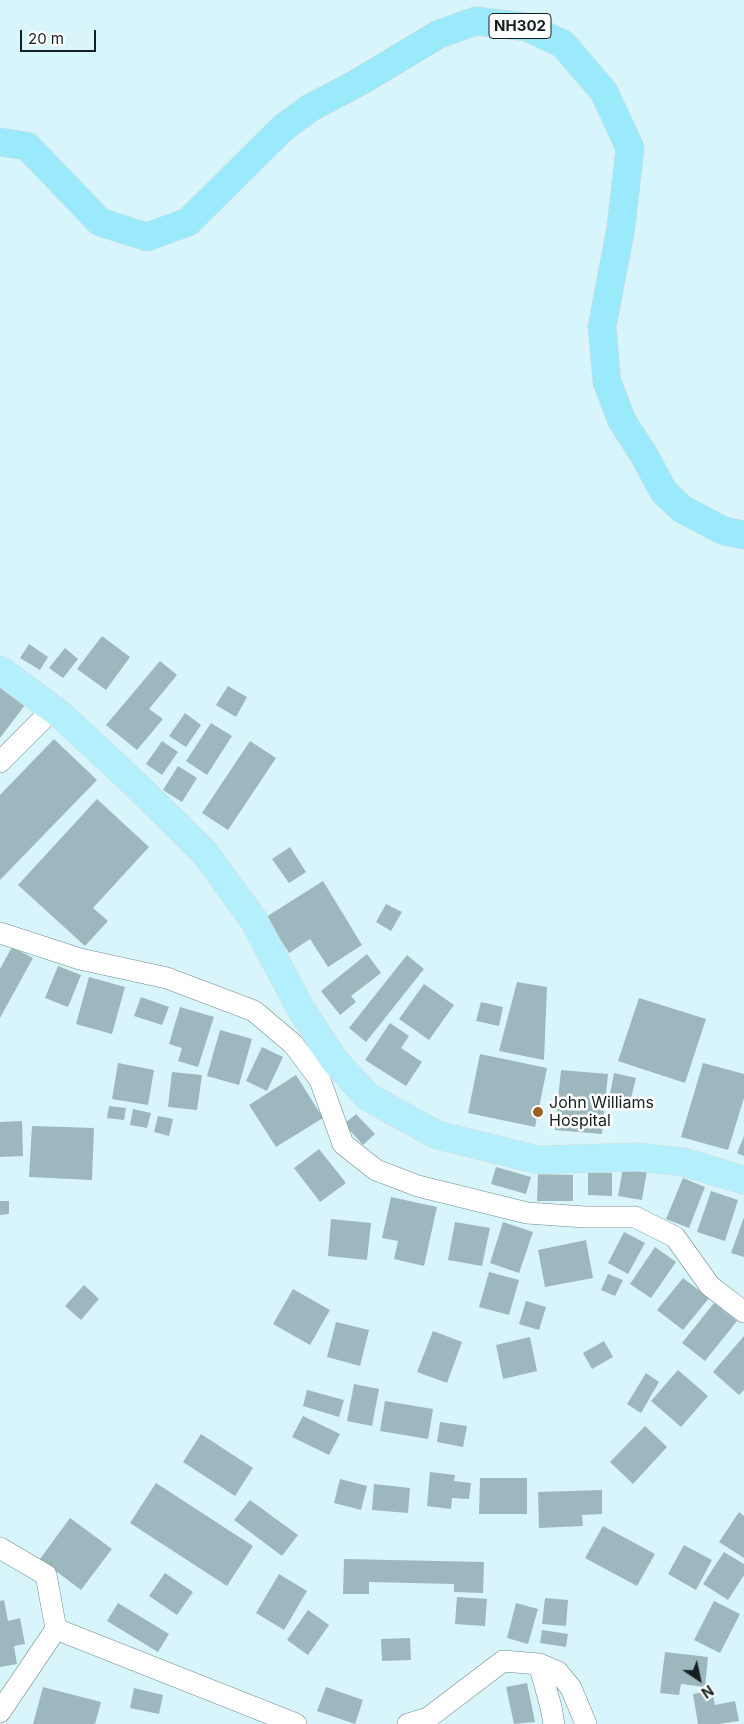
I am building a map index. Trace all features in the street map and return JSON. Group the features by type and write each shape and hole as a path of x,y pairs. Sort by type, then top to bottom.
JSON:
{"highway":[{"name":"NH302","path":"0,142 27,146 100,222 147,237 188,222 284,127 310,108 361,81 439,34 476,22 527,27 563,44 604,92 630,148 620,227 602,327 607,382 622,421 644,455 664,492 682,510 724,531 744,535"}],"main road":[{"path":"0,670 53,709 135,784 205,853 253,919 301,1009 334,1060 368,1098 437,1135 538,1160 640,1157 683,1162 744,1180"}],"street":[{"path":"0,762 53,709"},
{"path":"0,933 80,959 167,978 254,1011 293,1044 320,1080 343,1144 376,1170 418,1186 527,1214 635,1217 675,1238 710,1286 744,1312"},
{"path":"0,1548 46,1575 56,1629 0,1712"},
{"path":"56,1629 296,1724"},
{"path":"408,1724 428,1718 503,1661 540,1664 558,1672 571,1688 586,1724"},
{"path":"540,1664 552,1707 554,1724"}],"building":[{"path":"102,636 130,657 106,690 77,669"},
{"path":"29,644 48,657 40,670 20,658"},
{"path":"65,648 78,659 63,678 49,668"},
{"path":"160,661 177,675 149,709 163,719 137,750 106,725"},
{"path":"228,686 247,697 236,717 216,705"},
{"path":"0,687 25,705 0,738"},
{"path":"185,713 201,725 186,747 169,736"},
{"path":"211,723 232,736 207,775 186,761"},
{"path":"54,739 97,780 0,880 0,795"},
{"path":"162,741 178,752 162,775 146,764"},
{"path":"250,741 276,758 228,830 202,813"},
{"path":"178,766 197,778 182,802 163,790"},
{"path":"97,799 149,847 93,908 108,921 85,946 18,885"},
{"path":"290,847 306,872 289,883 272,859"},
{"path":"323,881 362,945 328,967 310,939 289,953 266,917"},
{"path":"386,904 402,912 391,931 376,922"},
{"path":"12,947 33,958 0,1018 0,969"},
{"path":"367,954 381,973 351,996 356,1002 340,1015 321,991"},
{"path":"407,955 424,969 366,1042 349,1028"},
{"path":"58,966 81,975 68,1007 45,998"},
{"path":"89,977 125,987 112,1034 76,1024"},
{"path":"517,982 547,987 544,1060 499,1051"},
{"path":"424,984 454,1005 429,1040 399,1019"},
{"path":"141,997 169,1007 162,1025 134,1016"},
{"path":"639,998 706,1019 685,1083 618,1061"},
{"path":"481,1002 503,1007 499,1026 476,1021"},
{"path":"180,1007 214,1017 198,1067 178,1061 182,1048 169,1044"},
{"path":"390,1023 409,1036 401,1048 422,1062 406,1086 365,1060"},
{"path":"220,1030 252,1039 239,1085 207,1076"},
{"path":"262,1047 283,1057 267,1091 246,1081"},
{"path":"480,1054 547,1068 535,1127 468,1113"},
{"path":"118,1063 154,1070 148,1105 112,1099"},
{"path":"703,1063 744,1074 744,1098 728,1150 681,1137"},
{"path":"561,1070 608,1074 602,1134 555,1130"},
{"path":"172,1072 202,1075 197,1110 168,1107"},
{"path":"614,1073 636,1078 631,1098 610,1094"},
{"path":"296,1075 323,1118 276,1147 249,1105"},
{"path":"109,1106 126,1108 124,1120 107,1118"},
{"path":"133,1109 151,1113 147,1128 130,1125"},
{"path":"356,1114 375,1134 363,1145 344,1124"},
{"path":"158,1116 173,1119 169,1136 154,1132"},
{"path":"22,1121 23,1156 0,1157 0,1122"},
{"path":"32,1126 94,1128 92,1180 29,1177"},
{"path":"744,1136 744,1156 737,1153"},
{"path":"319,1149 346,1183 320,1202 294,1168"},
{"path":"496,1167 531,1177 526,1194 491,1184"},
{"path":"623,1168 647,1171 642,1200 618,1196"},
{"path":"588,1172 612,1173 612,1196 588,1195"},
{"path":"538,1174 573,1175 573,1201 537,1201"},
{"path":"683,1178 705,1187 689,1228 666,1219"},
{"path":"711,1191 738,1200 725,1241 697,1232"},
{"path":"391,1197 437,1207 424,1266 394,1259 398,1241 382,1238"},
{"path":"0,1201 9,1201 9,1214 0,1215"},
{"path":"744,1217 744,1257 731,1253"},
{"path":"331,1219 371,1223 367,1260 328,1256"},
{"path":"455,1222 490,1228 482,1266 448,1260"},
{"path":"503,1222 533,1232 519,1273 490,1263"},
{"path":"624,1232 645,1243 628,1274 608,1263"},
{"path":"586,1240 593,1278 545,1287 538,1250"},
{"path":"655,1247 676,1262 651,1298 630,1284"},
{"path":"489,1272 519,1280 509,1315 479,1307"},
{"path":"608,1274 623,1280 615,1296 601,1290"},
{"path":"683,1278 709,1298 683,1330 657,1310"},
{"path":"84,1285 99,1299 81,1320 65,1306"},
{"path":"293,1289 330,1310 310,1345 273,1324"},
{"path":"526,1301 546,1307 539,1330 519,1324"},
{"path":"714,1303 737,1321 705,1361 682,1343"},
{"path":"336,1322 369,1330 360,1366 327,1357"},
{"path":"433,1331 462,1342 447,1383 417,1372"},
{"path":"744,1336 744,1390 739,1395 713,1372"},
{"path":"530,1337 537,1371 503,1379 496,1345"},
{"path":"604,1341 613,1357 592,1369 583,1353"},
{"path":"678,1370 708,1396 681,1427 651,1401"},
{"path":"646,1373 659,1382 641,1413 627,1404"},
{"path":"354,1384 379,1389 372,1426 347,1421"},
{"path":"307,1390 344,1400 339,1417 303,1406"},
{"path":"385,1401 433,1409 428,1439 380,1431"},
{"path":"303,1416 340,1434 329,1455 292,1437"},
{"path":"440,1422 467,1426 463,1447 437,1442"},
{"path":"645,1426 667,1447 633,1484 610,1462"},
{"path":"201,1434 253,1468 235,1496 183,1462"},
{"path":"430,1472 455,1475 454,1481 471,1483 469,1499 452,1498 451,1509 427,1506"},
{"path":"480,1478 527,1478 527,1514 479,1514"},
{"path":"340,1479 367,1486 361,1510 334,1503"},
{"path":"156,1483 253,1546 227,1586 130,1523"},
{"path":"374,1484 410,1488 408,1513 372,1510"},
{"path":"602,1490 602,1514 582,1515 583,1526 539,1528 538,1492"},
{"path":"250,1500 298,1535 282,1556 234,1520"},
{"path":"739,1512 744,1516 744,1558 719,1542"},
{"path":"70,1518 112,1549 81,1590 40,1559"},
{"path":"603,1526 655,1554 637,1586 585,1558"},
{"path":"684,1545 712,1560 696,1590 668,1574"},
{"path":"724,1552 744,1564 744,1575 728,1600 703,1584"},
{"path":"344,1559 484,1562 483,1593 454,1592 454,1584 369,1582 369,1594 343,1594"},
{"path":"165,1573 193,1592 177,1615 149,1596"},
{"path":"279,1574 307,1591 284,1630 256,1613"},
{"path":"457,1597 487,1599 485,1626 455,1624"},
{"path":"545,1598 568,1600 566,1626 542,1624"},
{"path":"4,1600 8,1621 20,1618 25,1644 14,1646 17,1664 0,1667 0,1601"},
{"path":"714,1601 740,1614 720,1653 694,1640"},
{"path":"118,1603 169,1634 158,1652 107,1621"},
{"path":"516,1603 538,1609 528,1644 507,1638"},
{"path":"308,1610 329,1625 308,1655 287,1640"},
{"path":"542,1630 568,1634 566,1647 540,1643"},
{"path":"410,1638 411,1660 382,1661 381,1639"},
{"path":"665,1652 708,1657 705,1687 681,1684 679,1695 660,1693"},
{"path":"527,1683 535,1722 514,1724 506,1687"},
{"path":"43,1687 101,1702 95,1724 33,1724"},
{"path":"326,1687 363,1700 355,1724 317,1711"},
{"path":"134,1688 163,1695 159,1714 130,1708"},
{"path":"712,1691 715,1705 735,1701 739,1721 719,1724 698,1724 693,1694"}],"place":[{"name":"John Williams Hospital","path":"538,1112"}]}
